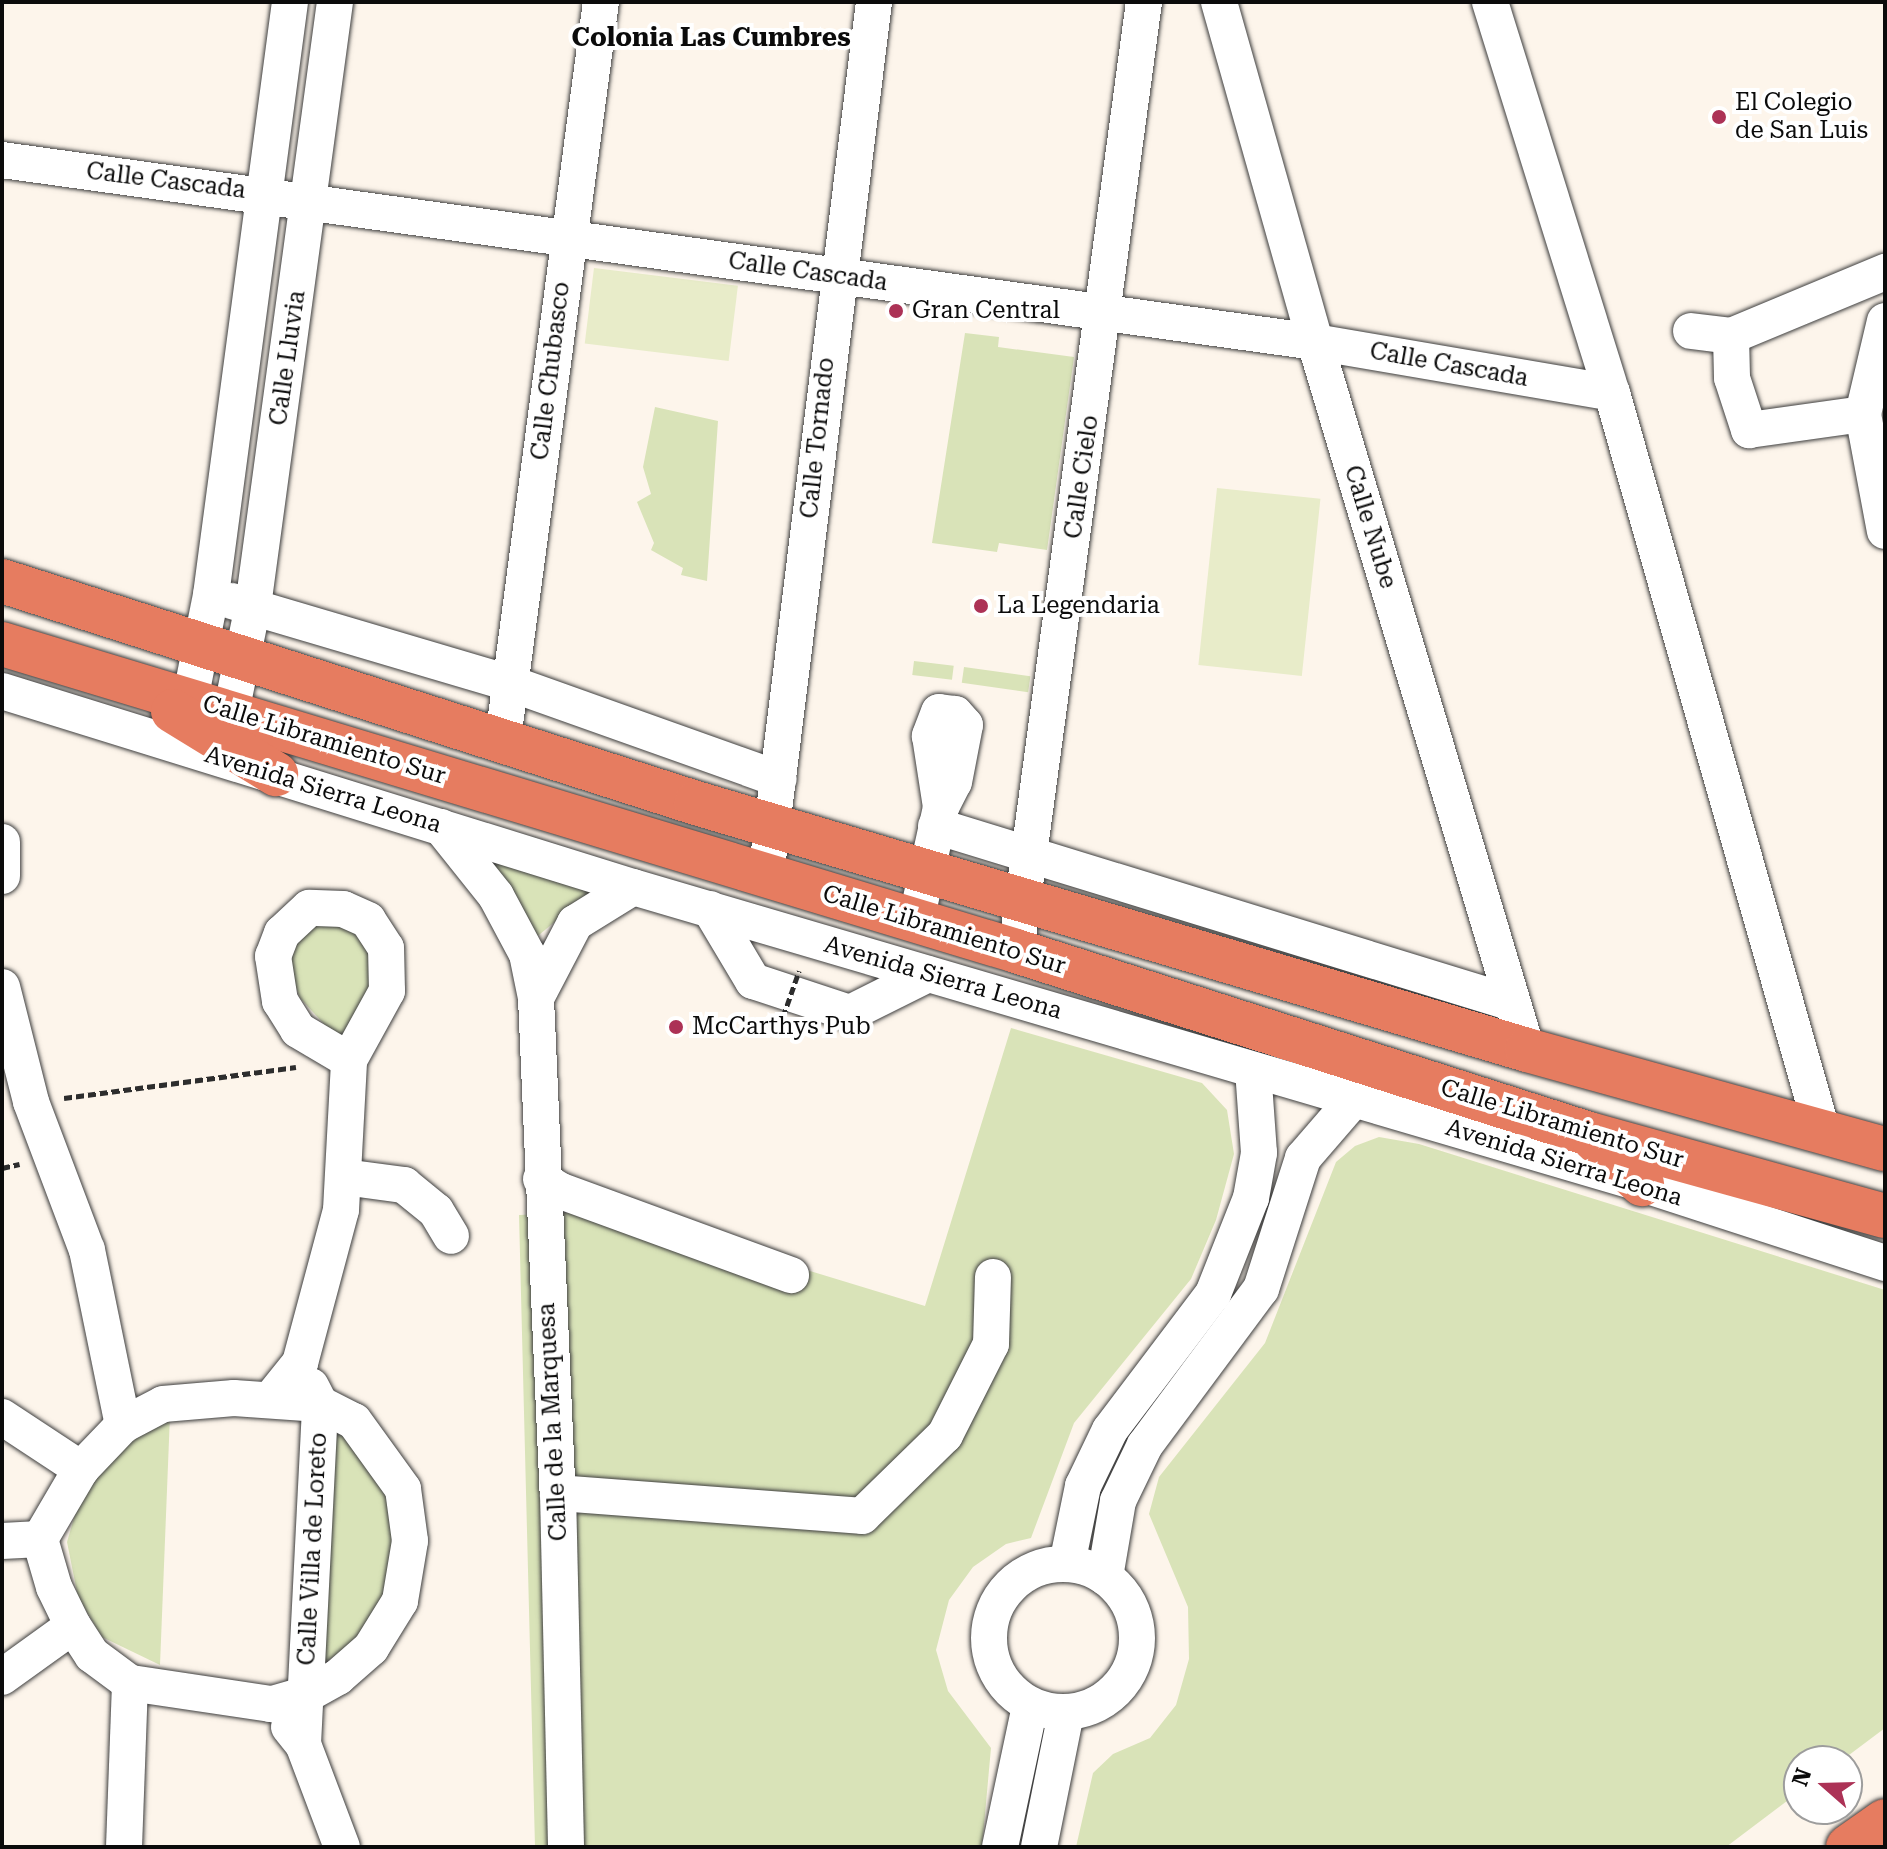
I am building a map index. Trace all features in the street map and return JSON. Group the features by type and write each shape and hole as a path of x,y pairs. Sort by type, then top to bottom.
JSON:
{"highway":[{"path":"2,581 243,659 1023,900 1527,1050 1823,1134 1882,1147"},
{"name":"Calle Libramiento Sur","path":"2,644 1016,951 1589,1134 1885,1216"},
{"path":"119,679 276,774"},
{"path":"1589,1134 1642,1184"},
{"path":"1848,1847 1885,1821"}],"street":[{"name":"Calle Lluvia","path":"190,700 211,595 290,2"},
{"name":"Calle Lluvia","path":"231,712 253,606 311,200 335,2"},
{"name":"Calle Chubasco","path":"503,739 601,2"},
{"name":"Calle Tornado","path":"766,875 836,276 874,2"},
{"name":"Calle Cielo","path":"1016,951 1105,313 1144,2"},
{"name":"Calle Nube","path":"1219,2 1315,342 1527,1050"},
{"path":"1490,2 1612,393 1823,1134"},
{"name":"Calle Cascada","path":"2,160 265,193 1315,342 1612,393"},
{"path":"1691,331 1731,336 1885,272"},
{"path":"1885,321 1863,414 1885,531"},
{"path":"1731,336 1732,378 1749,430 1863,414"},
{"path":"211,595 512,684 779,779"},
{"name":"Avenida Sierra Leona","path":"2,691 633,887 1642,1184 1885,1263"},
{"path":"916,921 938,816 1030,853 1512,1003"},
{"name":"Calle de la Marquesa","path":"441,827 496,896 527,954 536,998 541,1179 558,1493 566,1847"},
{"path":"2,842 2,876"},
{"name":"Calle de la Marquesa","path":"536,998 575,923 633,887"},
{"path":"710,909 753,981 850,1013 928,974"},
{"path":"1259,971 1269,927"},
{"path":"5,1006 31,1102 87,1250 123,1425"},
{"path":"270,1400 300,1363 341,1210 349,1060"},
{"path":"1067,1564 1083,1486 1110,1430 1213,1294 1251,1198 1259,1153 1253,1070"},
{"path":"1105,1577 1118,1501 1145,1445 1261,1289 1303,1158 1353,1100"},
{"path":"344,1177 404,1185 436,1211 451,1236"},
{"path":"541,1179 561,1191 791,1275"},
{"path":"558,1493 862,1516 945,1435 991,1344 993,1277"},
{"path":"300,1363 320,1404"},
{"path":"270,1400 320,1404 354,1421 403,1489 410,1541 400,1601 371,1648 338,1677 307,1694 271,1704 130,1683 92,1655 73,1626 54,1587 40,1539 81,1469 123,1425 163,1404 270,1400"},
{"name":"Calle Villa de Loreto","path":"303,1744 320,1404"},
{"path":"2,1417 81,1469"},
{"path":"2,1541 40,1539"},
{"path":"1067,1564 1105,1577 1130,1605 1136,1622 1135,1659 1116,1691 1085,1710 1066,1713 1030,1706 1015,1696 993,1665 989,1629 994,1610 1013,1584 1041,1567 1067,1564"},
{"path":"2,1677 73,1626"},
{"path":"124,1847 130,1683"},
{"path":"271,1704 303,1744 342,1847"},
{"path":"1000,1847 1030,1706"},
{"path":"1039,1847 1066,1713"}],"path":[{"path":"783,1017 799,971"},
{"path":"31,1102 349,1060"}],"green space":[{"path":"594,268 738,286 729,361 585,343"},
{"path":"965,333 999,337 998,347 1074,357 1047,550 999,543 997,552 932,543"},
{"path":"655,407 718,421 707,581 681,575 683,568 651,550 654,543 637,502 651,494 643,467"},
{"path":"1217,488 1320,499 1302,676 1198,665"},
{"path":"914,661 954,666 952,680 912,675"},
{"path":"964,667 1030,676 1028,692 962,683"},
{"path":"488,857 596,888 534,939"},
{"path":"321,917 354,924 372,947 370,992 355,1032 335,1036 300,998 286,960 295,933"},
{"path":"1011,1028 1202,1083 1227,1110 1234,1154 1216,1220 1191,1279 1074,1423 1031,1538 1006,1544 973,1567 949,1600 936,1650 948,1691 991,1748 982,1847 535,1847 519,1215 590,1212 659,1225 925,1306"},
{"path":"1379,1137 1419,1144 1885,1290 1885,1728 1862,1745 1783,1745 1783,1804 1726,1847 1076,1847 1093,1773 1113,1754 1150,1738 1176,1705 1189,1659 1188,1607 1149,1514 1159,1477 1265,1343 1336,1162 1355,1146"},
{"path":"170,1415 160,1665 102,1637 78,1597 67,1542 86,1477 131,1431"},
{"path":"330,1429 367,1450 391,1488 400,1536 379,1615 347,1648 321,1665"}],"place":[{"name":"El Colegio de San Luis","path":"1719,117"},
{"name":"Gran Central","path":"896,311"},
{"name":"La Legendaria","path":"981,606"},
{"name":"McCarthys Pub","path":"676,1027"}],"district":[{"name":"Colonia Las Cumbres","path":"711,38"}]}
